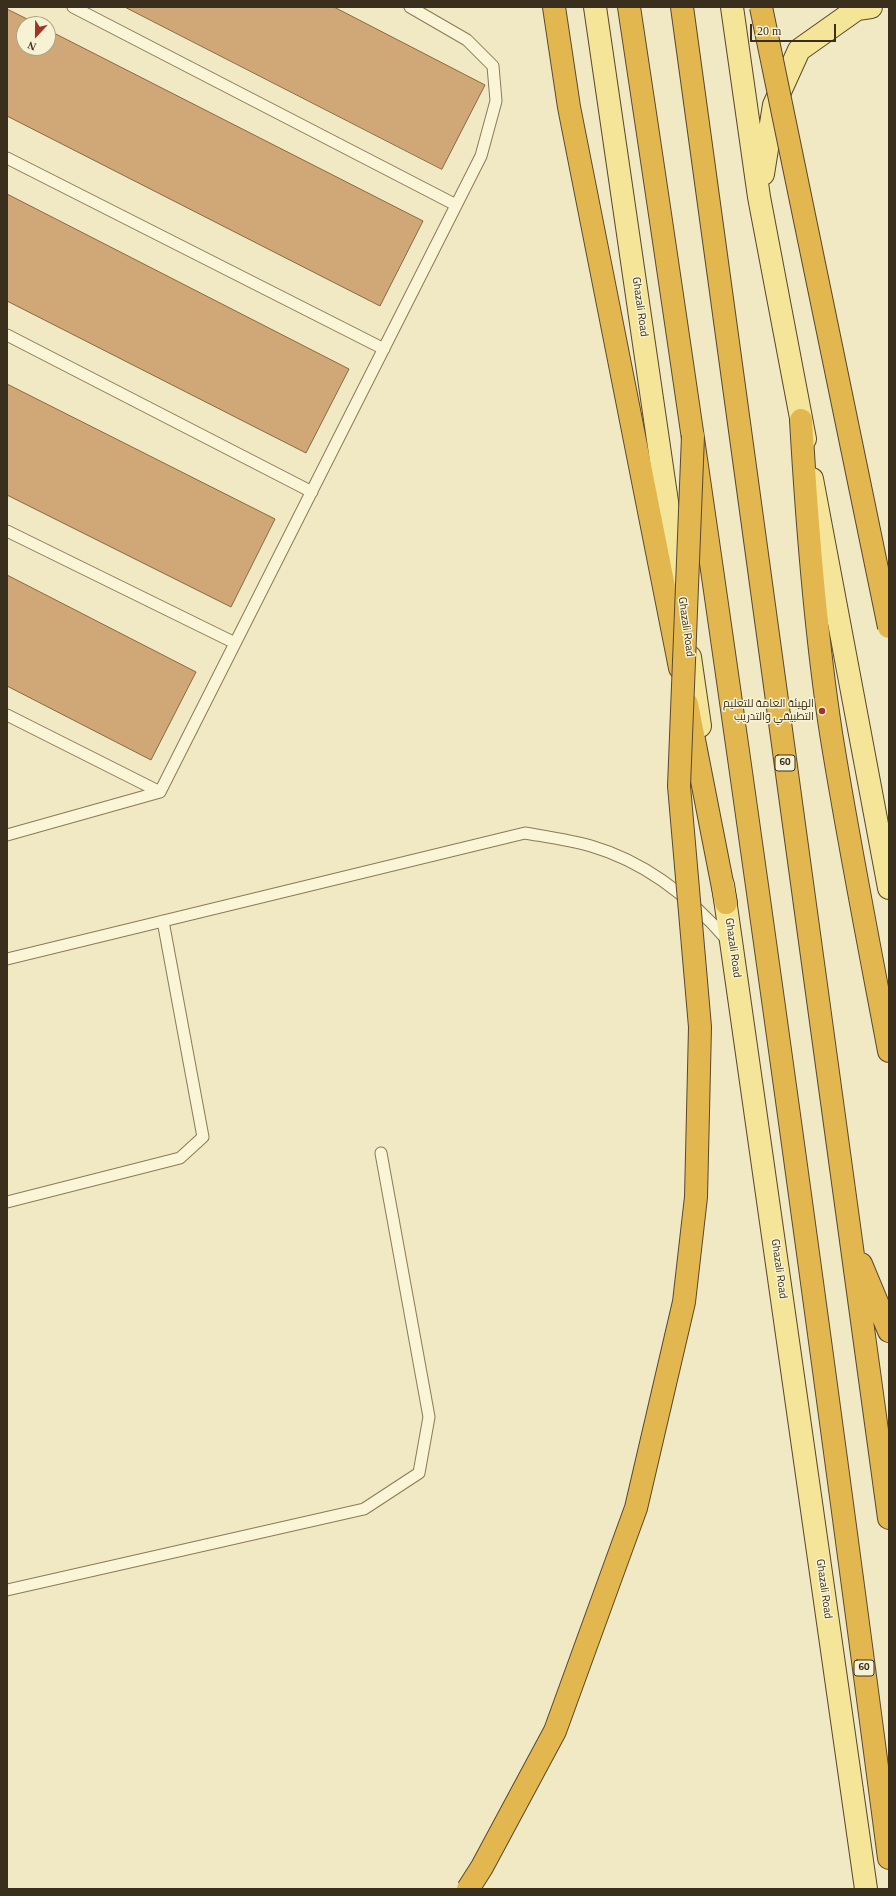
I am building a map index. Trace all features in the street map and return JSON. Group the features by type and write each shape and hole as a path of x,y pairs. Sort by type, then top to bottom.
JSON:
{"highway":[{"path":"554,7 569,107 726,903"},
{"name":"60","path":"628,7 693,436 840,1486 889,1858"},
{"name":"60","path":"682,7 849,1236 889,1518"},
{"path":"761,7 889,627"},
{"path":"801,420 808,535 818,634 831,732 847,828 889,1051"},
{"path":"468,1889 482,1867 555,1731 636,1508 684,1302 696,1197 700,1027 679,786 693,436"},
{"path":"849,1236 889,1331"}],"main road":[{"name":"Ghazali Road","path":"595,7 726,903 866,1889"},
{"path":"732,7 759,197 889,888"},
{"path":"759,197 774,105 799,50 858,9 871,7"}],"lane":[{"path":"74,7 456,205"},
{"path":"7,835 160,792 481,156 496,101 493,66 467,40 412,8"},
{"path":"7,158 384,349"},
{"path":"7,335 312,492"},
{"path":"7,531 235,644"},
{"path":"7,715 160,792"},
{"path":"7,959 525,833 560,838 593,847 625,860 655,876 683,896 709,919 732,945"},
{"path":"7,1202 180,1158 203,1136 163,921"},
{"path":"7,1590 364,1509 419,1473 429,1417 381,1154"}],"building":[{"path":"125,7 334,7 485,85 442,169"},
{"path":"7,9 21,16 16,16 16,56 56,56 56,34 423,221 380,306 7,116"},
{"path":"7,194 349,369 306,453 7,301"},
{"path":"7,384 275,519 231,607 7,495"},
{"path":"7,575 196,672 151,760 7,686"}],"place":[{"name":"الهيئة العامة للتعليم التطبيقي والتدريب","path":"822,711"}]}
